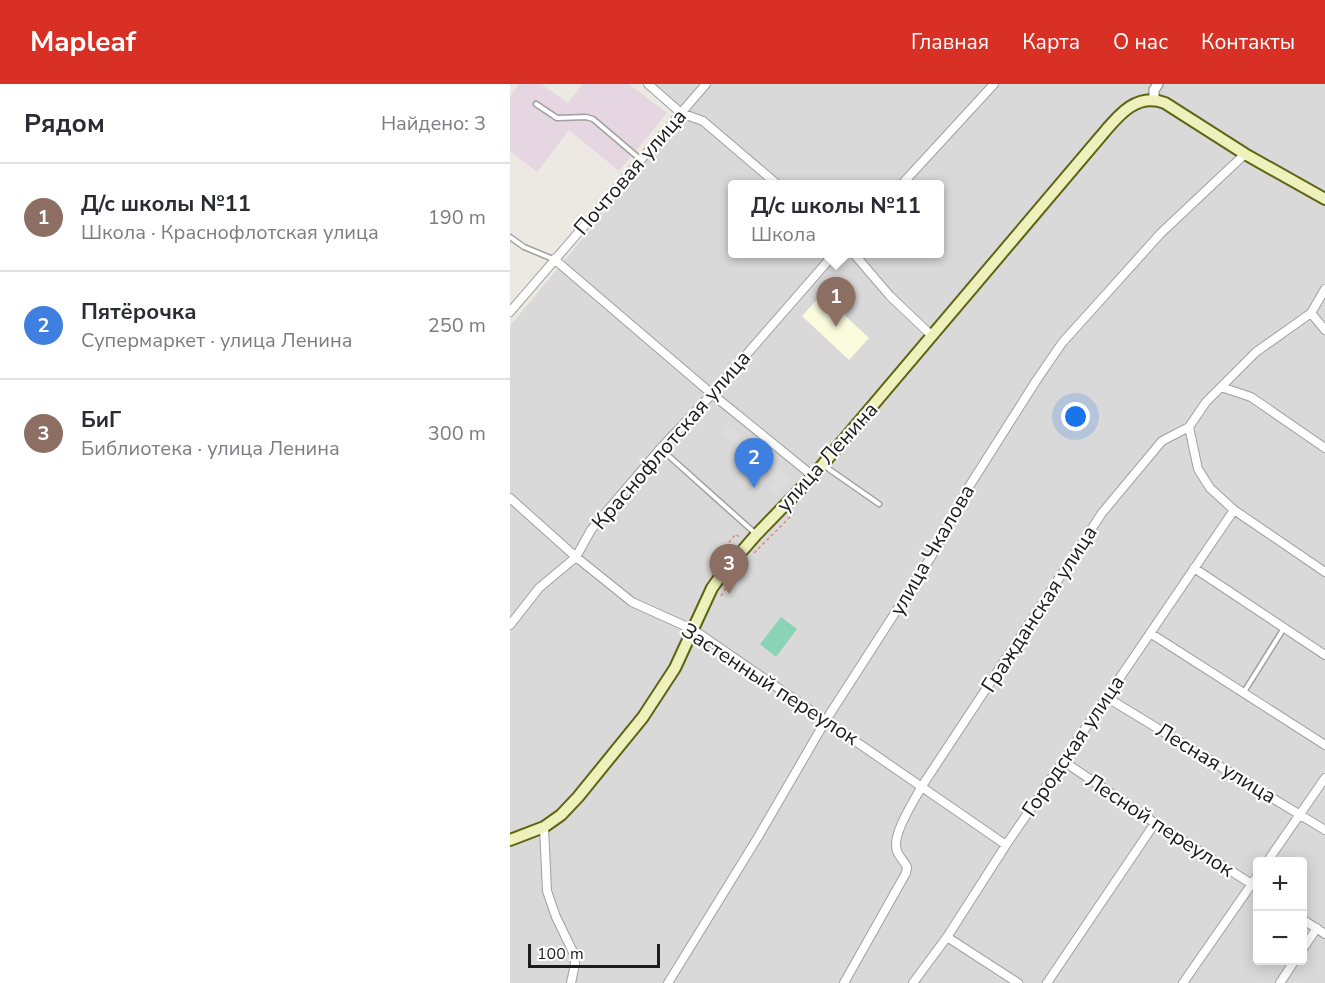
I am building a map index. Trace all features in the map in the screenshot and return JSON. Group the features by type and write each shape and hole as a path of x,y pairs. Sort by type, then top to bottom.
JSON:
{"main road":[{"path":"1154,99 1172,107 1245,154 1325,199"},
{"name":"улица Ленина","path":"510,840 544,827 561,815 578,797 643,717 675,668 712,588 731,562 823,465 931,334 1116,119 1139,100 1154,99"}],"street":[{"path":"648,84 681,113 703,121 772,180"},
{"name":"Почтовая улица","path":"510,312 706,84"},
{"path":"906,180 994,84"},
{"path":"1154,99 1154,90 1158,84"},
{"name":"улица Чкалова","path":"668,983 758,837 826,720 931,558 970,485 1009,420 1062,343 1161,233 1245,154"},
{"name":"Краснофлотская улица","path":"510,625 539,588 576,556 591,530 660,449 712,394 831,258"},
{"path":"857,258 890,296 931,334"},
{"path":"554,259 712,394 813,476"},
{"path":"1325,289 1311,313 1256,352 1206,402 1189,428 1198,469 1203,480 1234,510 1325,572"},
{"path":"1311,313 1325,330"},
{"path":"1221,387 1251,397 1325,448"},
{"name":"Гражданская улица","path":"844,983 906,873 908,867 897,852 898,832 922,786 1102,513 1162,441 1189,428"},
{"name":"Застенный переулок","path":"510,498 632,602 694,630 1006,845"},
{"name":"Городская улица","path":"914,983 1234,510"},
{"path":"1194,568 1325,655"},
{"path":"1150,633 1325,746"},
{"name":"Лесная улица","path":"1106,697 1325,830"},
{"name":"Лесной переулок","path":"1063,761 1253,885"},
{"path":"1271,857 1325,778"},
{"path":"1047,983 1155,823"},
{"path":"544,827 547,891 556,917 574,954 575,964 571,983"},
{"path":"1184,983 1253,887"},
{"path":"1307,922 1325,934"},
{"path":"1307,943 1317,928"},
{"path":"947,937 1018,983"},
{"path":"1280,983 1292,965"}],"lane":[{"path":"536,104 557,118 590,118 640,160"},
{"path":"510,237 524,247 554,259"},
{"path":"660,449 756,535"},
{"path":"823,465 879,504"},
{"path":"1243,693 1284,628"}],"path":[{"path":"749,558 795,512"},
{"path":"721,596 737,571"}],"shaded area":[{"path":"519,84 541,84 568,103 583,84 629,84 667,113 619,171 569,130 537,172 510,151 510,97"},
{"path":"650,84 1325,84 1325,983 510,983 510,326 684,116"},
{"path":"822,294 869,338 849,360 802,316"},
{"path":"728,425 791,479 776,497 768,490 776,480 721,433"}],"green space":[{"path":"781,617 797,629 776,657 760,644"}],"place":[{"name":"Д/с школы №11","path":"836,327"},
{"name":"Пятёрочка","path":"754,488"},
{"name":"БиГ","path":"729,594"}]}
